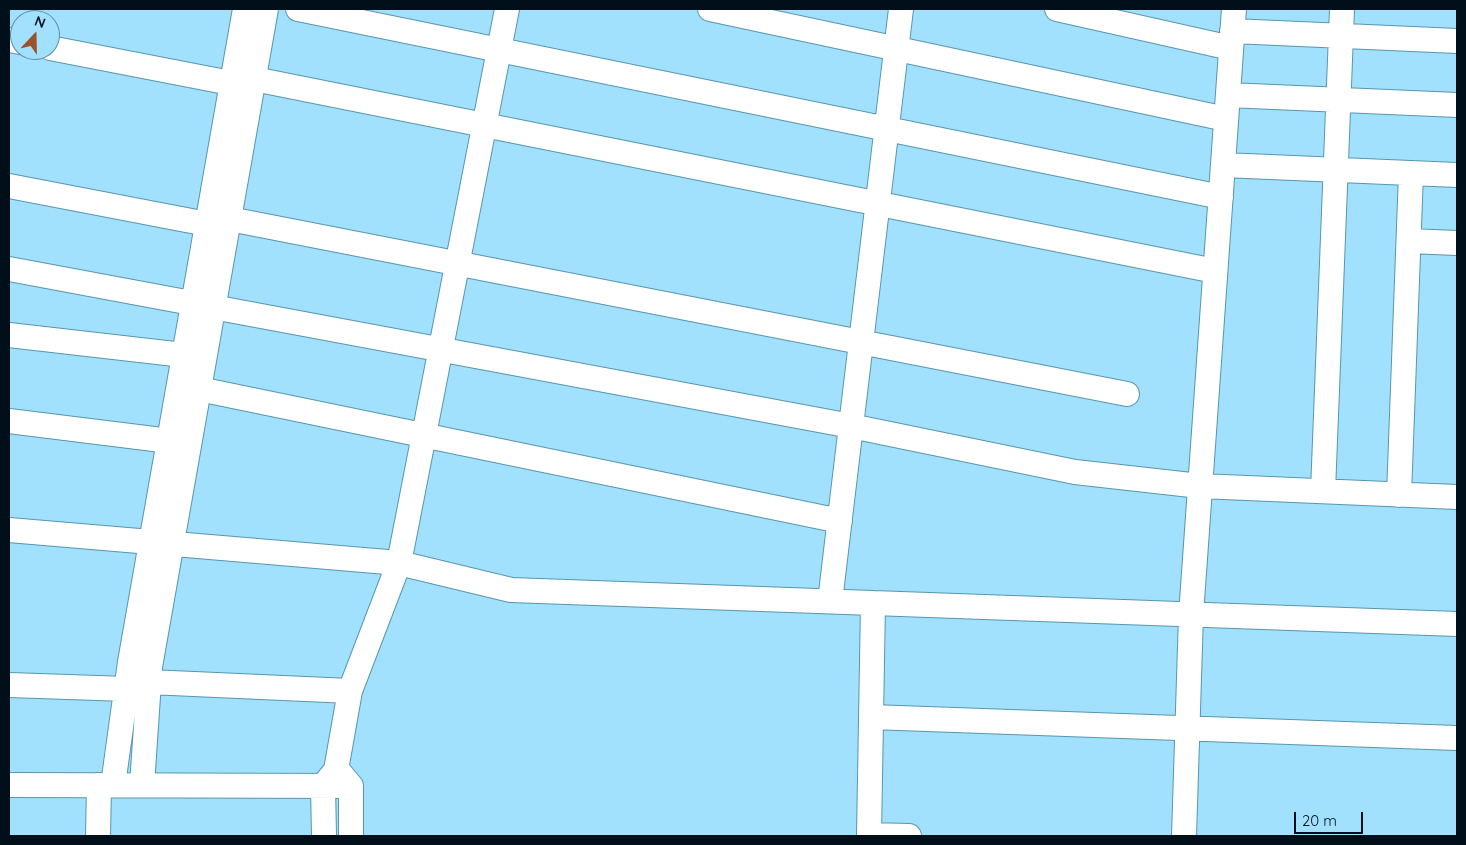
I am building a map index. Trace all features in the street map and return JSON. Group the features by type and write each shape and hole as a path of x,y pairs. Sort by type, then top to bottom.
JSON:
{"street":[{"path":"245,9 246,83"},
{"path":"98,836 106,785 162,543 204,305 215,219 246,83 266,9"},
{"path":"298,9 1221,197"},
{"path":"324,836 337,780 350,691 400,563 506,9"},
{"path":"710,9 1226,119"},
{"path":"830,601 901,9"},
{"path":"1057,9 1232,29 1457,41"},
{"path":"1323,491 1342,9"},
{"path":"1184,836 1191,614 1232,29"},
{"path":"60,50 484,125 1215,271"},
{"path":"1228,95 1457,105"},
{"path":"1222,165 1457,175"},
{"path":"1399,495 1412,173"},
{"path":"9,186 215,219 457,264 1127,394"},
{"path":"1409,241 1457,243"},
{"path":"9,269 851,426 1075,472 1200,486 1457,497"},
{"path":"9,335 195,356"},
{"path":"180,442 199,389 195,356"},
{"path":"199,389 840,521"},
{"path":"9,421 180,442"},
{"path":"9,530 400,563 511,590 1457,624"},
{"path":"142,785 150,667 162,543"},
{"path":"872,603 869,835 909,836"},
{"path":"149,682 350,691"},
{"path":"9,685 127,689"},
{"path":"871,717 1457,738"},
{"path":"9,785 142,785 337,780"},
{"path":"337,780 351,836"}]}
